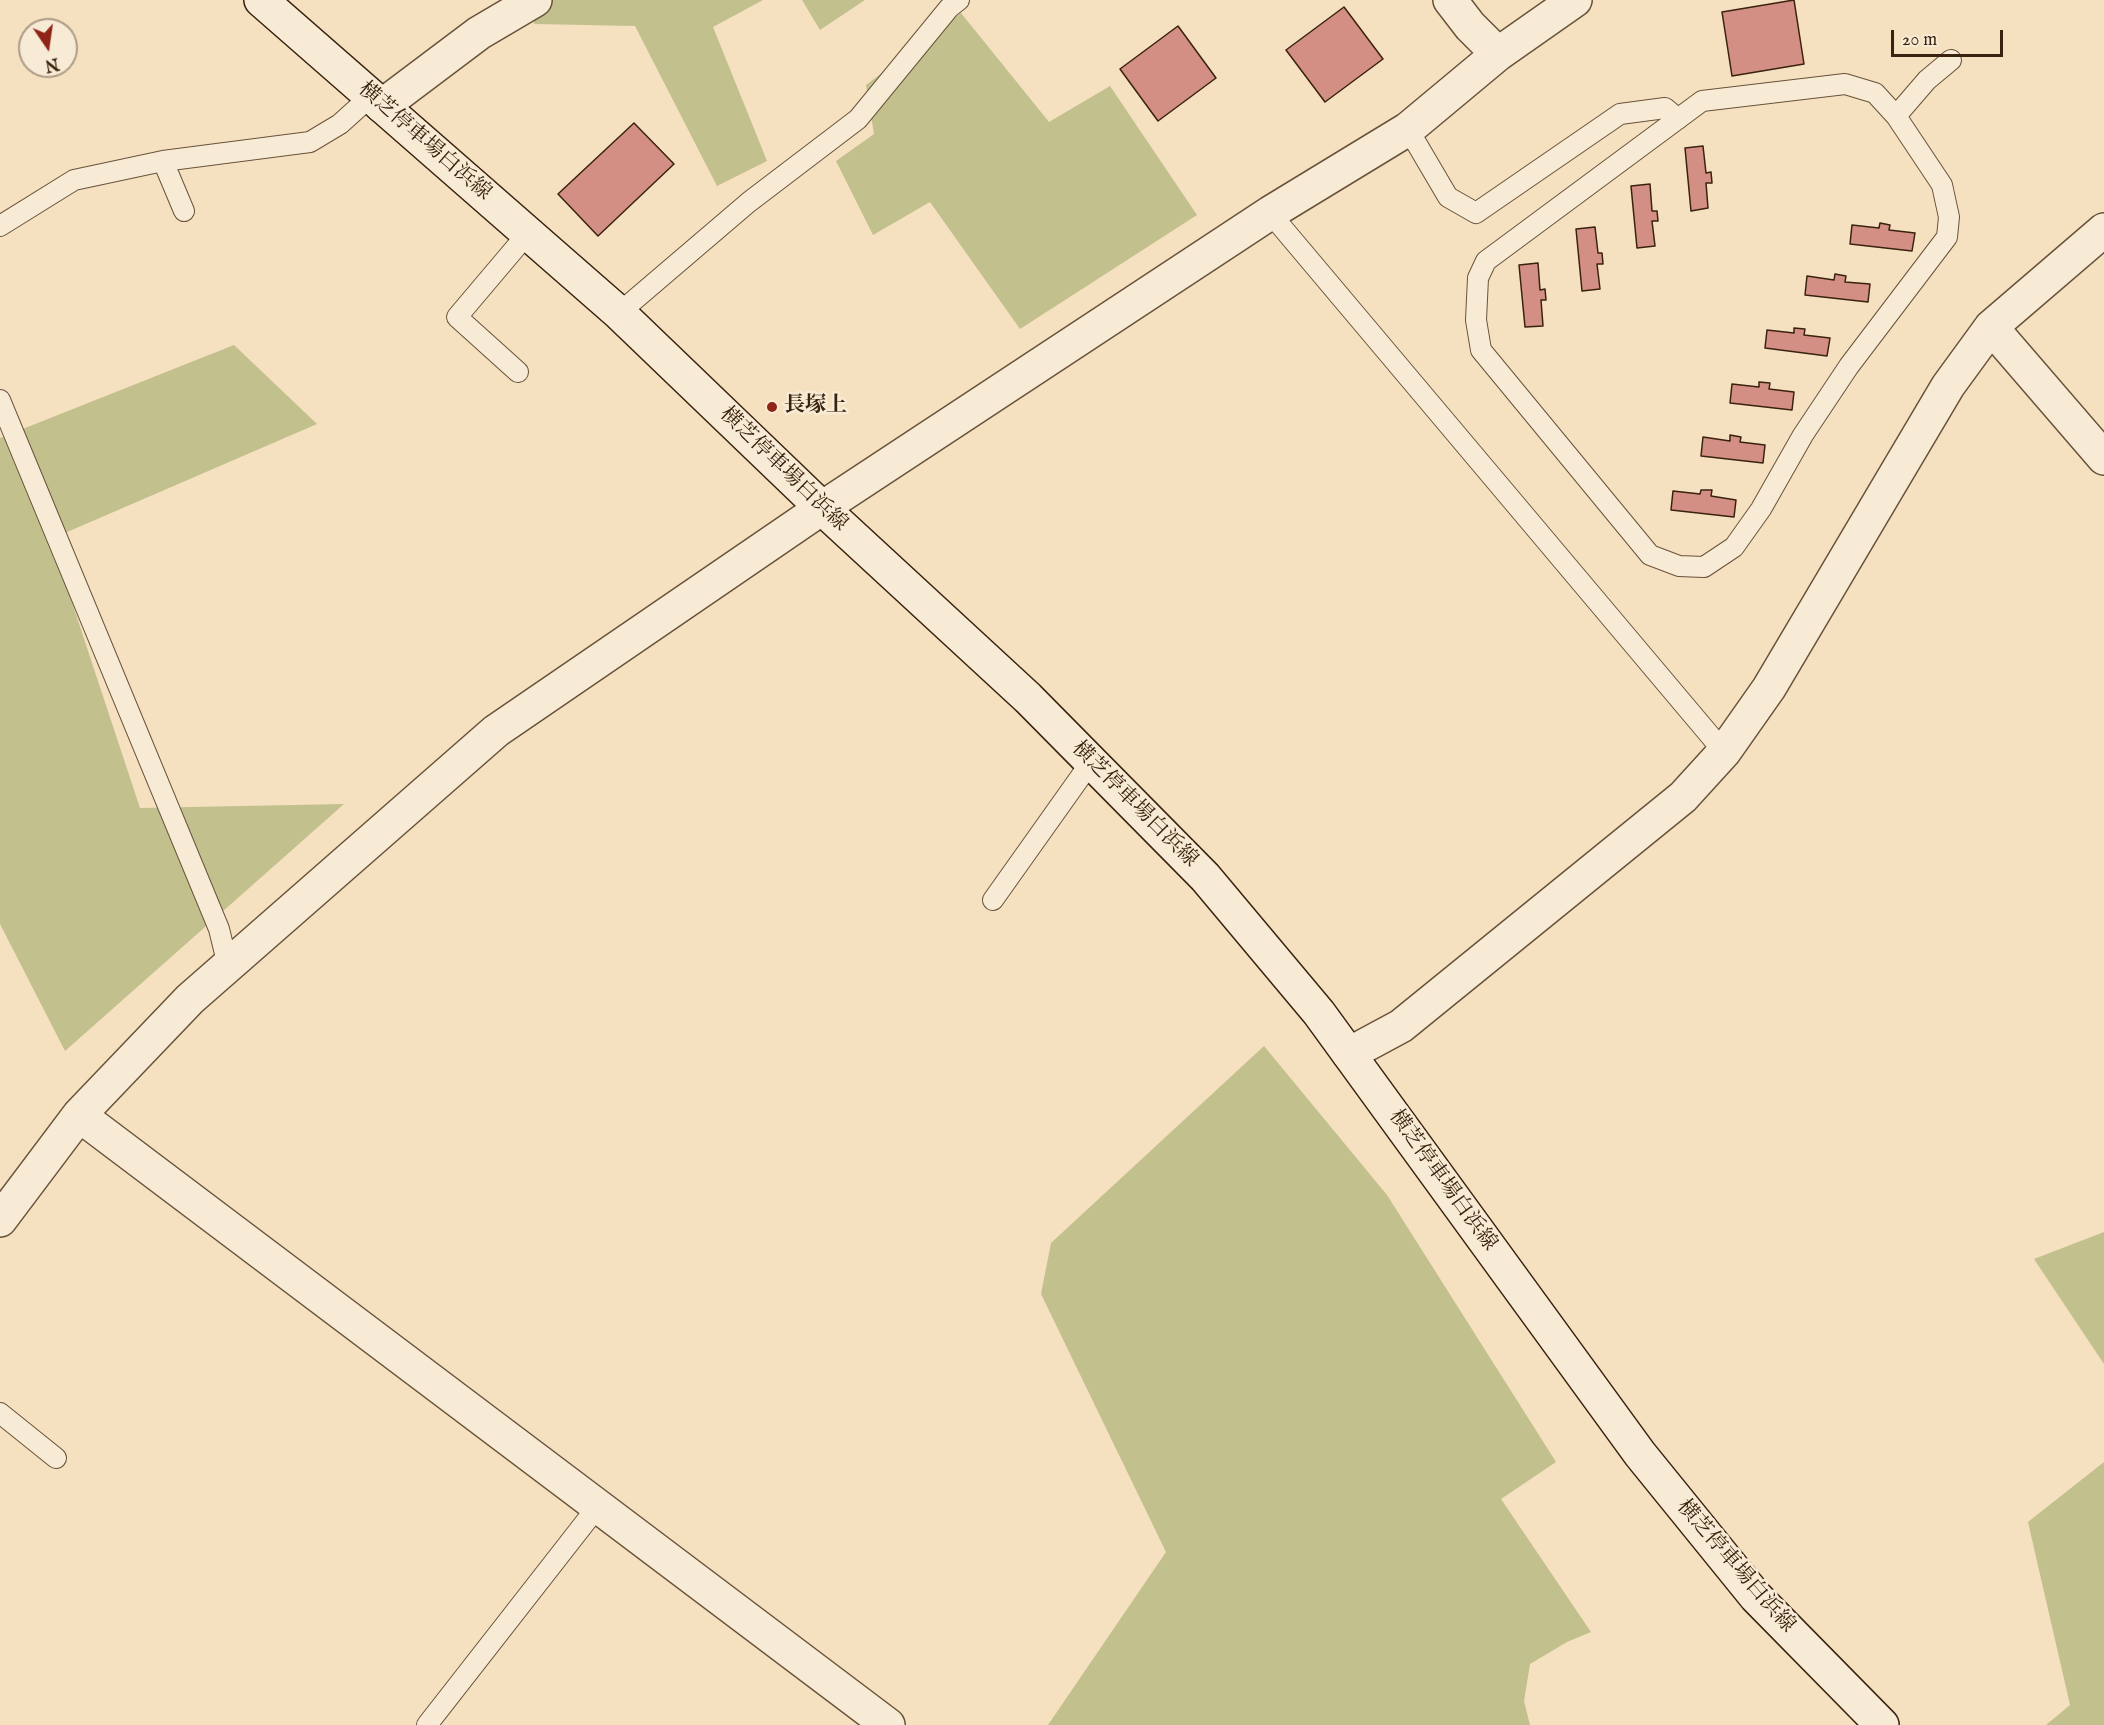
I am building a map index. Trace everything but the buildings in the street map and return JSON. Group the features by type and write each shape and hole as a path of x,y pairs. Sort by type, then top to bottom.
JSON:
{"street":[{"name":"横芝停車場白浜線","path":"261,0 619,313 822,508 1028,698 1205,877 1319,1013 1640,1454 1756,1597 1882,1725"},
{"path":"377,101 479,33 535,0"},
{"path":"1450,0 1474,13 1498,54"},
{"path":"0,1220 79,1115 190,999 496,731 822,508 1270,213 1408,129 1498,54 1575,0"},
{"path":"1349,1054 1401,1026 1683,796 1724,752 1769,688 1948,386 1991,327 2104,230"},
{"path":"1991,327 2104,458"},
{"path":"79,1115 888,1725"}],"lane":[{"path":"619,313 749,202 858,119 958,0"},
{"path":"1896,116 1927,80 1951,60"},
{"path":"1845,84 1875,93 1896,116 1942,185 1949,217 1947,237 1849,366 1803,435 1761,509 1734,547 1704,567 1679,566 1650,555 1481,350 1476,320 1478,278 1486,261 1678,119 1702,101 1845,84"},
{"path":"0,226 74,180 163,161 310,142 377,101"},
{"path":"1408,129 1448,197 1476,213 1620,114 1665,108 1678,119"},
{"path":"163,161 184,211"},
{"path":"1270,213 1724,752"},
{"path":"518,372 457,317 528,233"},
{"path":"0,400 219,929 228,966"},
{"path":"993,900 1091,762"},
{"path":"0,1413 56,1458"},
{"path":"427,1725 598,1506"}],"shaded area":[{"path":"512,0 763,0 713,27 767,161 717,186 635,26 535,24"},
{"path":"802,0 865,0 820,30"},
{"path":"961,13 1049,122 1110,86 1197,215 1020,329 930,202 873,235 836,161 874,134 866,85"},
{"path":"234,345 317,424 51,539 140,808 344,804 65,1051 0,924 0,438"},
{"path":"1264,1046 1387,1195 1556,1462 1501,1499 1591,1632 1567,1642 1530,1664 1524,1701 1530,1725 1048,1725 1166,1552 1041,1294 1051,1243"},
{"path":"2104,1232 2104,1364 2034,1259"},
{"path":"2104,1462 2104,1725 2046,1725 2070,1705 2028,1522"}],"place":[{"name":"長塚上","path":"772,407"}]}
